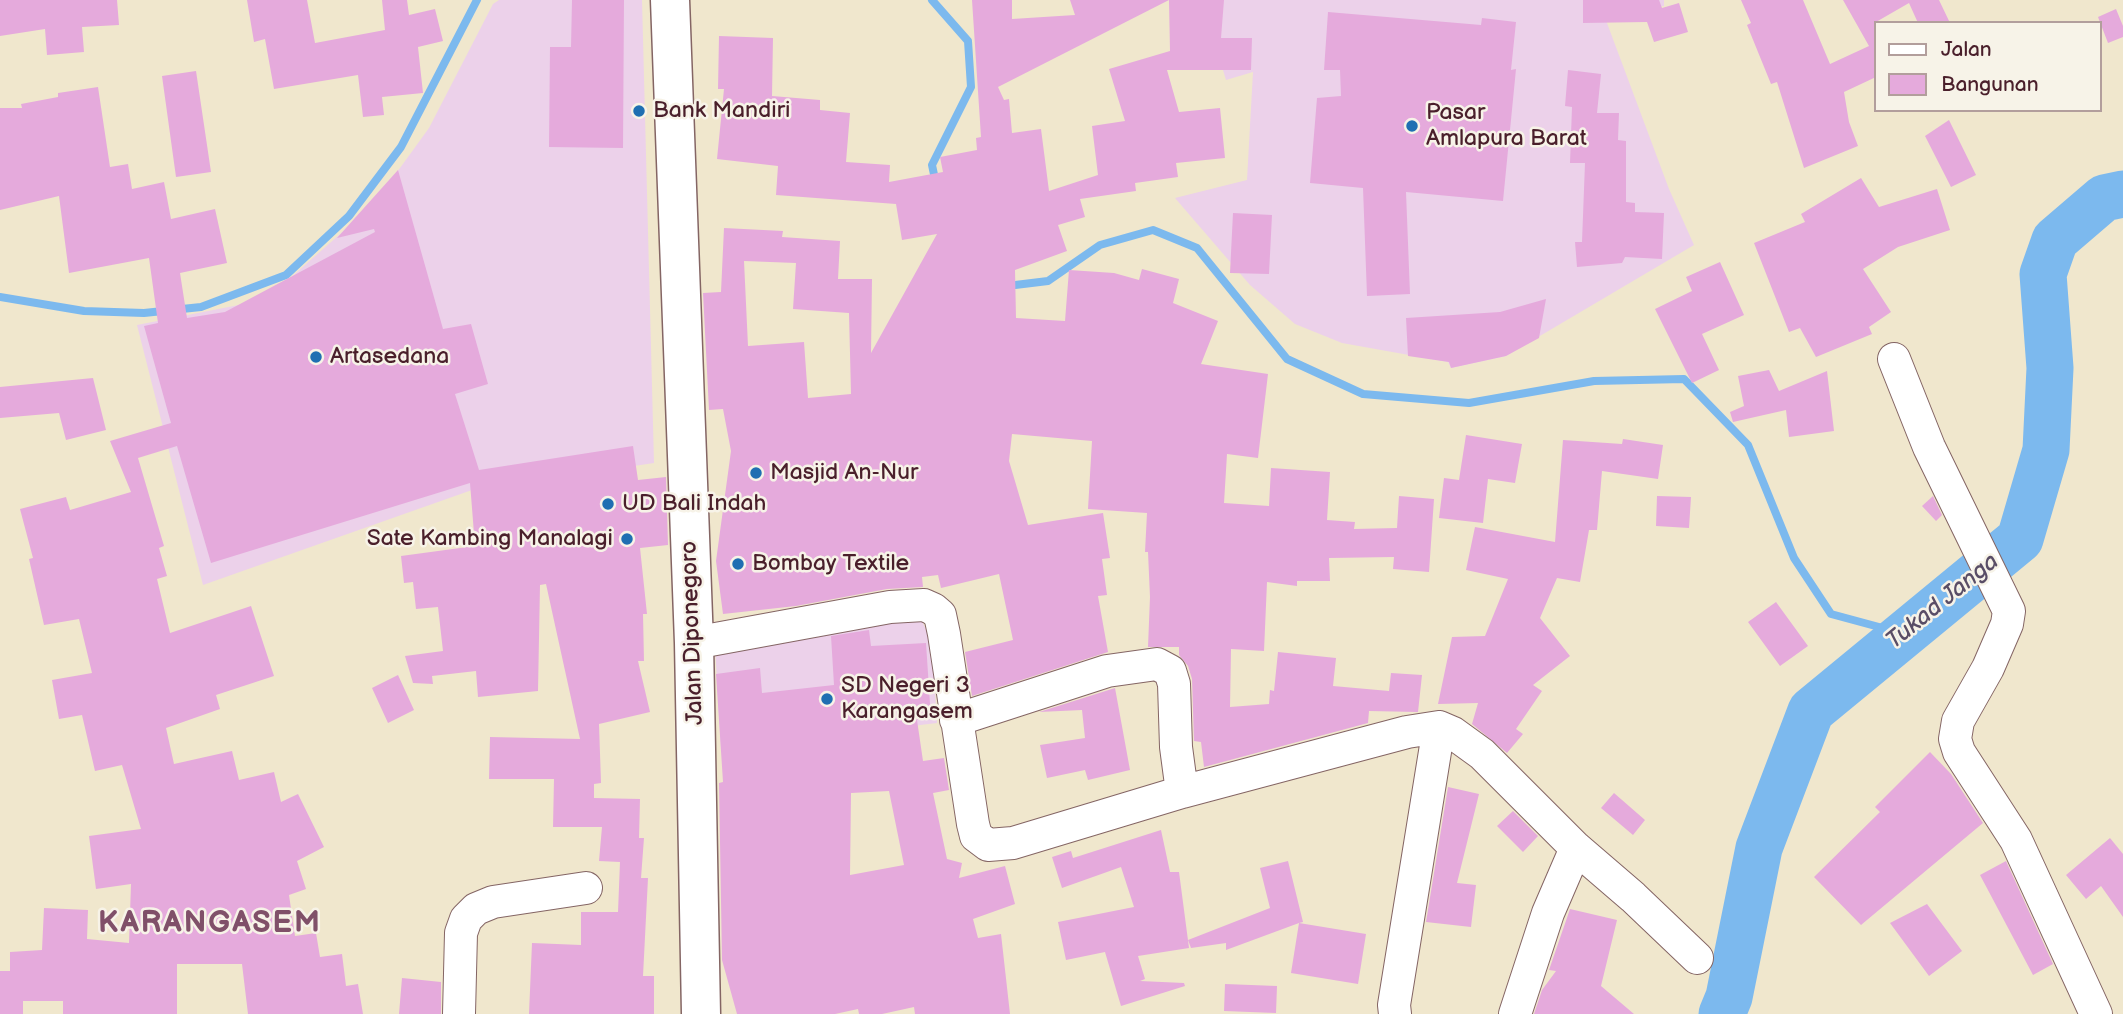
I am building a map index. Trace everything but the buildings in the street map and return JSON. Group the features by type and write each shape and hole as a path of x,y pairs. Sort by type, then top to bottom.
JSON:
{"street":[{"name":"Jalan Diponegoro","path":"670,4 694,643 701,1014"},
{"path":"1894,359 1929,447 2009,611 2007,624 1958,721 1955,739 1959,752 2017,840 2096,1014"},
{"path":"694,643 890,607 923,605 940,615 973,824 976,836 988,845 1013,843 1182,792 1407,732 1439,727 1453,733 1482,754 1576,848 1697,958"},
{"path":"956,720 1107,671 1157,664 1170,671 1174,684 1176,747 1182,792"},
{"path":"1395,1014 1394,1005 1439,727"},
{"path":"1515,1014 1548,913 1576,848"},
{"path":"459,1014 461,933 466,919 476,909 493,902 586,888"}],"shaded area":[{"path":"499,0 642,0 654,463 472,490 203,585 137,325 259,301 287,281 357,219 429,128 493,4"},
{"path":"1202,0 1664,0 1664,6 1604,15 1669,189 1694,245 1506,356 1451,368 1448,362 1342,343 1295,324 1250,285 1175,198 1247,180 1253,72 1226,80"},
{"name":"SD Negeri 3 Karangasem","path":"920,617 932,642 937,723 721,749 715,647"}],"waterway":[{"path":"0,297 84,311 144,313 201,307 286,275 349,216 401,147 477,0"},
{"path":"932,0 968,41 971,87 932,165 936,184"},
{"name":"Tukad Janga","path":"1722,1014 1729,997 1759,848 1811,711 2020,539 2046,450 2050,368 2043,274 2055,240 2104,198 2123,194"},
{"path":"1007,286 1048,281 1100,245 1153,230 1197,248 1287,359 1363,394 1469,403 1594,381 1684,379 1748,445 1794,558 1831,614 1905,634"}],"place":[{"name":"Bank Mandiri","path":"639,111"},
{"name":"Pasar Amlapura Barat","path":"1412,126"},
{"name":"Artasedana","path":"316,357"},
{"name":"Masjid An-Nur","path":"756,473"},
{"name":"UD Bali Indah","path":"608,504"},
{"name":"Sate Kambing Manalagi","path":"627,539"},
{"name":"Bombay Textile","path":"738,564"},
{"name":"SD Negeri 3 Karangasem","path":"827,699"}],"district":[{"name":"KARANGASEM","path":"210,924"}]}
